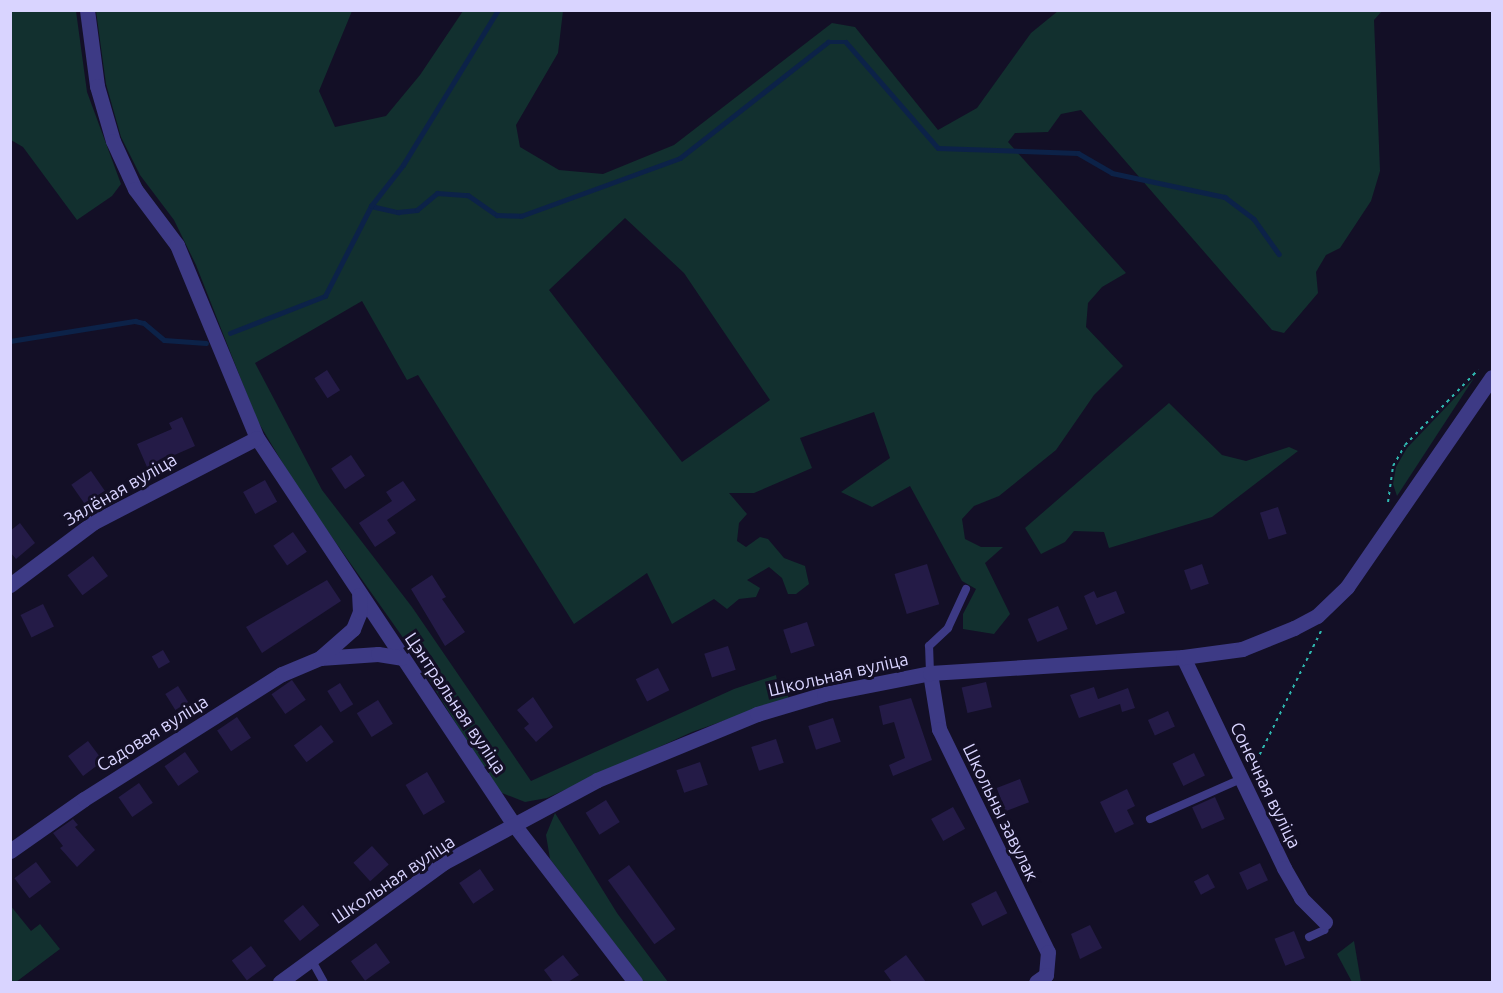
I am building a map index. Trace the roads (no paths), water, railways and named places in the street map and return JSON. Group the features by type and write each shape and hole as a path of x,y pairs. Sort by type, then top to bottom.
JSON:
{"street":[{"name":"Цэнтральная вуліца","path":"87,10 97,86 113,141 135,189 177,245 257,438 359,595 515,826 635,982"},
{"name":"Школьная вуліца","path":"280,982 443,863 597,780 757,714 824,694 930,673 1183,657 1242,649 1317,616 1347,587 1370,555 1489,371"},
{"name":"Зялёная вуліца","path":"10,585 94,522 257,438"},
{"name":"Садовая вуліца","path":"10,851 84,799 282,674 320,658 353,629 360,612 359,595"},
{"name":"Садовая вуліца","path":"320,658 378,654 402,658"},
{"name":"Сонечная вуліца","path":"1183,657 1301,898 1324,922"},
{"name":"Школьны завулак","path":"930,673 939,729 1048,952 1049,964 1046,975 1036,982"}],"lane":[{"path":"930,673 929,646 948,628 966,590"},
{"path":"1150,819 1241,779"},
{"path":"1309,937 1324,930 1324,922"},
{"path":"311,959 324,982"}],"waterway":[{"path":"230,333 325,296 371,206 403,165 498,10"},
{"path":"371,206 398,212 417,210 437,193 468,195 497,215 521,216 680,158 828,42 846,42 938,148 1078,153 1112,173 1225,197 1254,219 1279,254"},
{"path":"10,341 135,321 144,323 164,340 206,343"}]}
